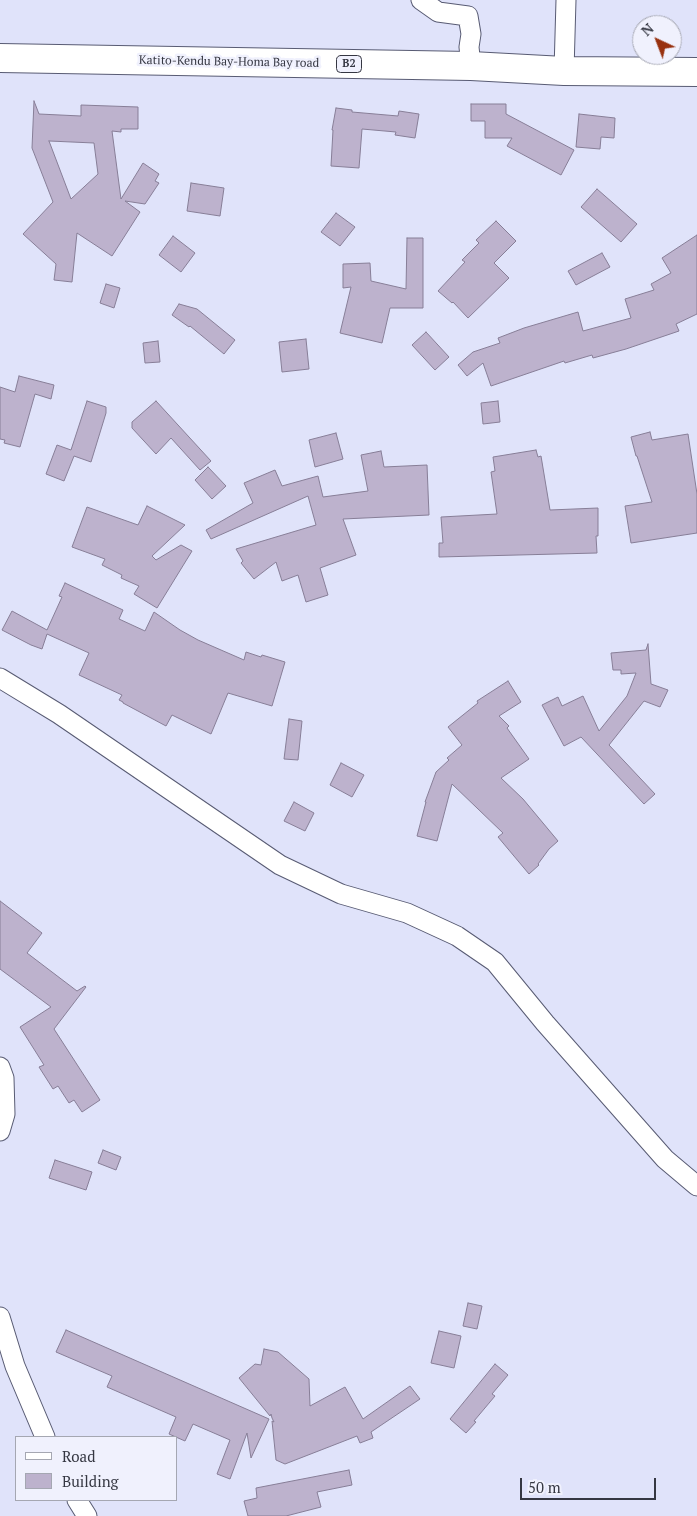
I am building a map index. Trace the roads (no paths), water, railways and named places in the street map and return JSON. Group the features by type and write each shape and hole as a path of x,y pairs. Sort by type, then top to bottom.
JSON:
{"highway":[{"name":"Katito-Kendu Bay-Homa Bay road","path":"0,58 470,66 564,71 697,72"}],"street":[{"path":"421,0 438,12 468,16 471,34 469,47 470,66"},
{"path":"564,71 566,0"},
{"path":"0,678 59,714 280,865 341,894 407,913 457,936 495,962 545,1023 665,1159 697,1186"},
{"path":"0,1067 4,1078 5,1114 0,1131"},
{"path":"0,1316 15,1366 45,1436"},
{"path":"78,1501 87,1516"}]}
